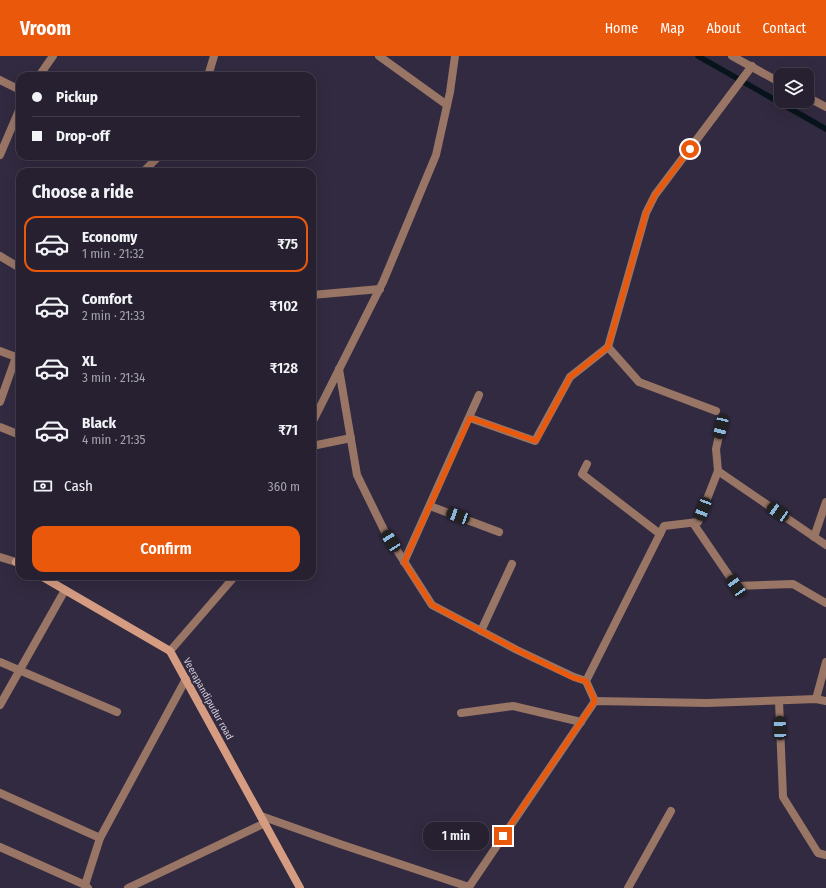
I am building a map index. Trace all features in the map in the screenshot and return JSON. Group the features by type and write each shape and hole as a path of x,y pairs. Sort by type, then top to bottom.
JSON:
{"street":[{"path":"42,72 53,56"},
{"path":"209,72 214,56"},
{"path":"379,56 447,105"},
{"path":"316,414 380,289 436,155 447,105 455,56"},
{"path":"732,56 750,69 774,80"},
{"path":"470,418 536,441 570,377 608,347 646,213 655,195 750,69"},
{"path":"0,80 16,88"},
{"path":"814,101 826,107"},
{"path":"0,155 16,117"},
{"path":"147,168 155,160"},
{"path":"0,256 16,266"},
{"path":"316,295 380,289"},
{"path":"608,347 639,382 716,411"},
{"path":"0,351 16,357 0,402"},
{"path":"339,370 357,475 384,530 432,605 517,650 574,678 586,681"},
{"path":"404,562 470,418 479,395"},
{"path":"0,427 16,433"},
{"path":"586,681 664,526 698,522 718,470 716,449 721,427"},
{"path":"316,445 351,438"},
{"path":"587,464 582,474 660,534"},
{"path":"718,470 826,545"},
{"path":"814,537 826,502"},
{"path":"430,506 499,532"},
{"path":"693,523 736,586 794,584 826,603"},
{"path":"0,557 16,562"},
{"path":"481,631 512,564"},
{"path":"48,580 170,651 232,580"},
{"path":"0,705 65,590"},
{"name":"Veerapandipudur road","path":"170,651 300,888"},
{"path":"0,662 117,712"},
{"path":"816,699 826,662"},
{"path":"0,847 87,886 100,838 186,679"},
{"path":"586,681 595,701"},
{"path":"595,701 706,703 816,699 826,701"},
{"path":"128,888 263,820 470,887 595,701"},
{"path":"779,701 783,797 818,853 826,855"},
{"path":"461,713 513,706 581,722"},
{"path":"0,793 100,838"},
{"path":"628,888 671,811"}],"waterway":[{"path":"698,56 826,129"}],"route":[{"path":"503,836 595,701 586,681 574,678 517,650 432,605 404,562 470,418 536,441 570,377 608,347 646,213 655,195 690,149"}]}
